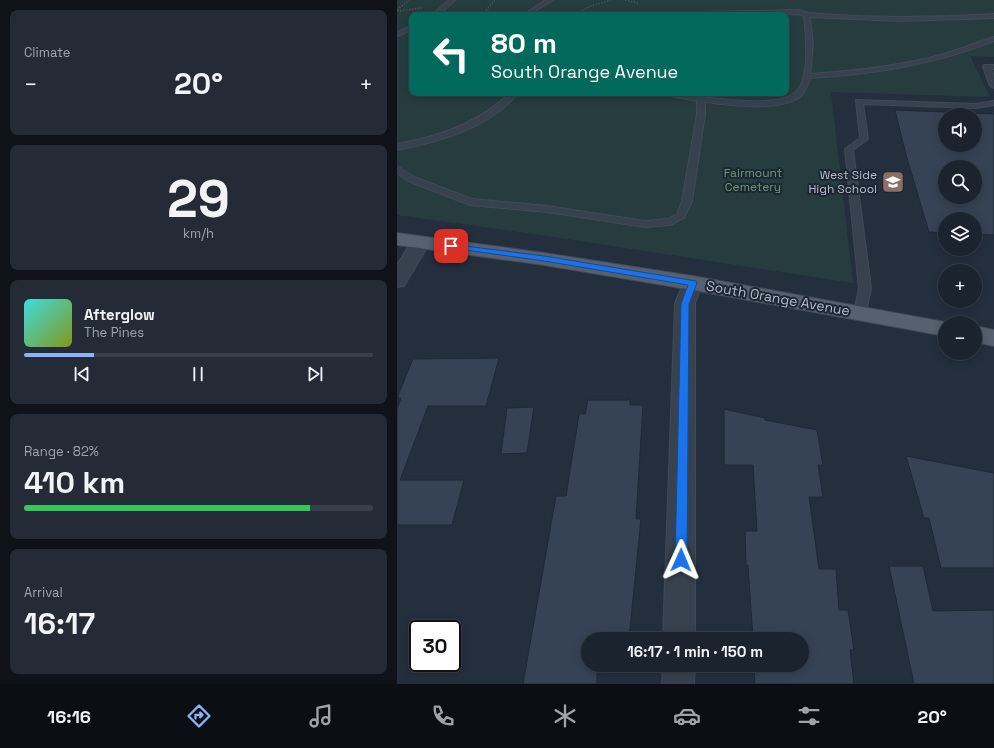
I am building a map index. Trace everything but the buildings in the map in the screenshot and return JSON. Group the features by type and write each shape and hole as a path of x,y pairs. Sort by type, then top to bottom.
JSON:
{"main road":[{"name":"South Orange Avenue","path":"397,238 544,259 693,283 938,328"},
{"path":"982,335 994,338"}],"street":[{"path":"397,281 421,242"},
{"path":"679,632 685,304 693,283"},
{"path":"679,672 679,684"}],"lane":[{"path":"439,12 453,0"},
{"path":"530,12 550,0"},
{"path":"789,12 799,12 807,15 911,18 994,16"},
{"path":"681,96 728,103 780,101 798,94 804,85 807,76 809,32 807,15"},
{"path":"397,34 409,29"},
{"path":"807,76 873,72 925,63 968,50 994,39"},
{"path":"994,67 987,67 994,86"},
{"path":"397,147 427,140 468,126 497,108 510,96"},
{"path":"397,169 411,179 470,202 547,209 645,224 670,222 681,216 687,201 701,114 701,100"},
{"path":"860,313 865,288 849,149 864,139 859,102 975,106 994,103"}],"path":[{"path":"397,10 409,0"},
{"path":"485,12 495,0"},
{"path":"580,12 611,0"}],"green space":[{"name":"Fairmount Cemetery","path":"397,0 994,0 994,57 970,56 990,97 831,92 853,283 541,235 397,215"}],"place":[{"name":"West Side High School","path":"893,182"}],"route":[{"path":"451,246 544,259 693,283 685,304 681,560"}]}
